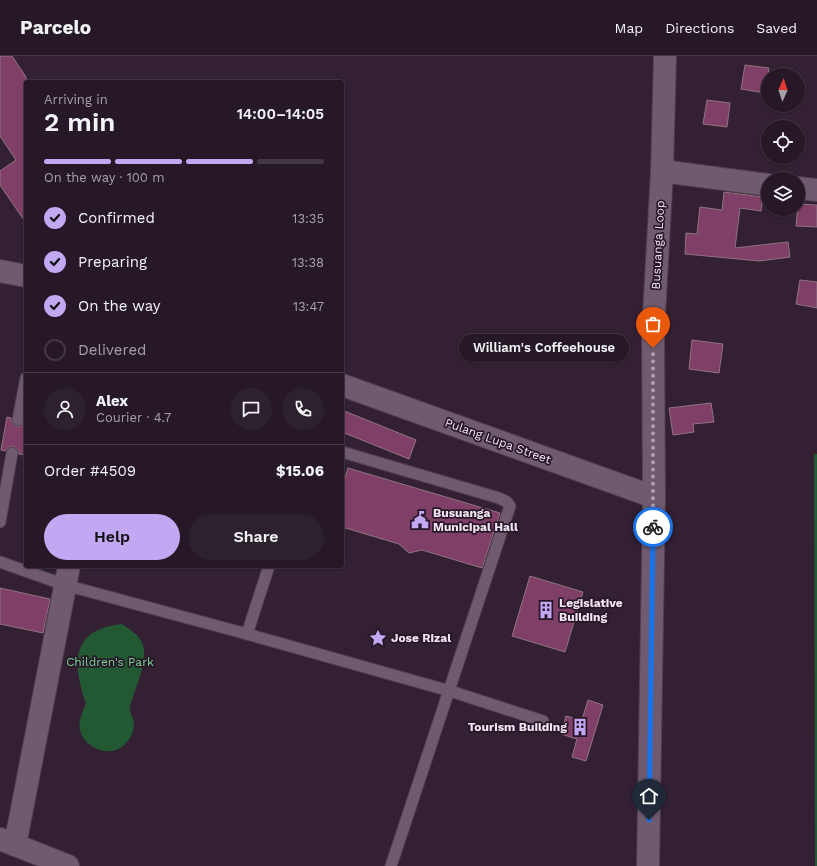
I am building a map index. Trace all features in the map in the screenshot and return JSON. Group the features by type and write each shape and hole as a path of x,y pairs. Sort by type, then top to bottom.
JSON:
{"main road":[{"name":"Busuanga Loop","path":"648,866 654,497 653,333 662,171 665,56"},
{"path":"662,171 761,184"},
{"path":"805,189 817,190"},
{"path":"0,271 24,276"},
{"name":"Pulang Lupa Street","path":"344,386 654,497"},
{"path":"67,575 8,842 68,866"}],"lane":[{"path":"18,420 24,388"},
{"path":"0,522 12,453"},
{"path":"344,453 499,498 507,502 510,506 391,866"},
{"path":"0,562 24,567"},
{"path":"31,568 67,575 248,634 450,691 543,721"},
{"path":"248,634 268,568"}],"green space":[{"path":"814,454 817,454 817,866 815,866"},
{"name":"Children's Park","path":"122,624 142,641 144,660 130,707 130,712 134,723 132,734 123,746 111,751 104,751 86,742 80,730 80,719 86,703 81,688 78,662 80,650 85,641 93,633 105,627"}],"building":[{"path":"0,56 12,56 26,77 26,80 24,80 24,220 0,185 0,171 16,160 0,136"},
{"path":"745,65 769,68 761,68 761,92 741,89"},
{"path":"707,100 730,103 727,127 703,124"},
{"path":"724,192 761,197 761,211 740,208 735,248 788,242 790,257 760,261 685,254 686,233 697,234 700,207 722,210"},
{"path":"805,204 817,205 817,227 796,226 797,216 805,216"},
{"path":"800,280 817,282 817,308 796,304"},
{"path":"692,340 723,344 719,373 689,369"},
{"path":"711,403 714,422 693,424 694,432 673,435 669,408"},
{"path":"344,411 416,440 409,459 344,433"},
{"path":"7,417 11,418 12,423 17,427 24,423 24,455 19,454 18,450 14,446 9,447 5,451 1,450"},
{"name":"Busuanga Municipal Hall","path":"348,468 500,513 482,568 422,550 409,553 399,544 344,528 344,481"},
{"name":"Legislative Building","path":"530,576 583,592 565,652 512,636"},
{"path":"0,588 50,599 43,633 0,624"},
{"name":"Tourism Building","path":"588,700 603,705 586,761 572,757 577,739 561,734 566,716 582,720"}],"way so far":[{"path":"653,348 653,527"}],"place":[{"name":"William's Coffeehouse","path":"653,348"},
{"name":"Busuanga Municipal Hall","path":"420,520"},
{"name":"Legislative Building","path":"546,610"},
{"name":"Jose Rizal","path":"378,638"},
{"name":"Tourism Building","path":"580,727"}],"route":[{"path":"649,820 653,527"}]}
